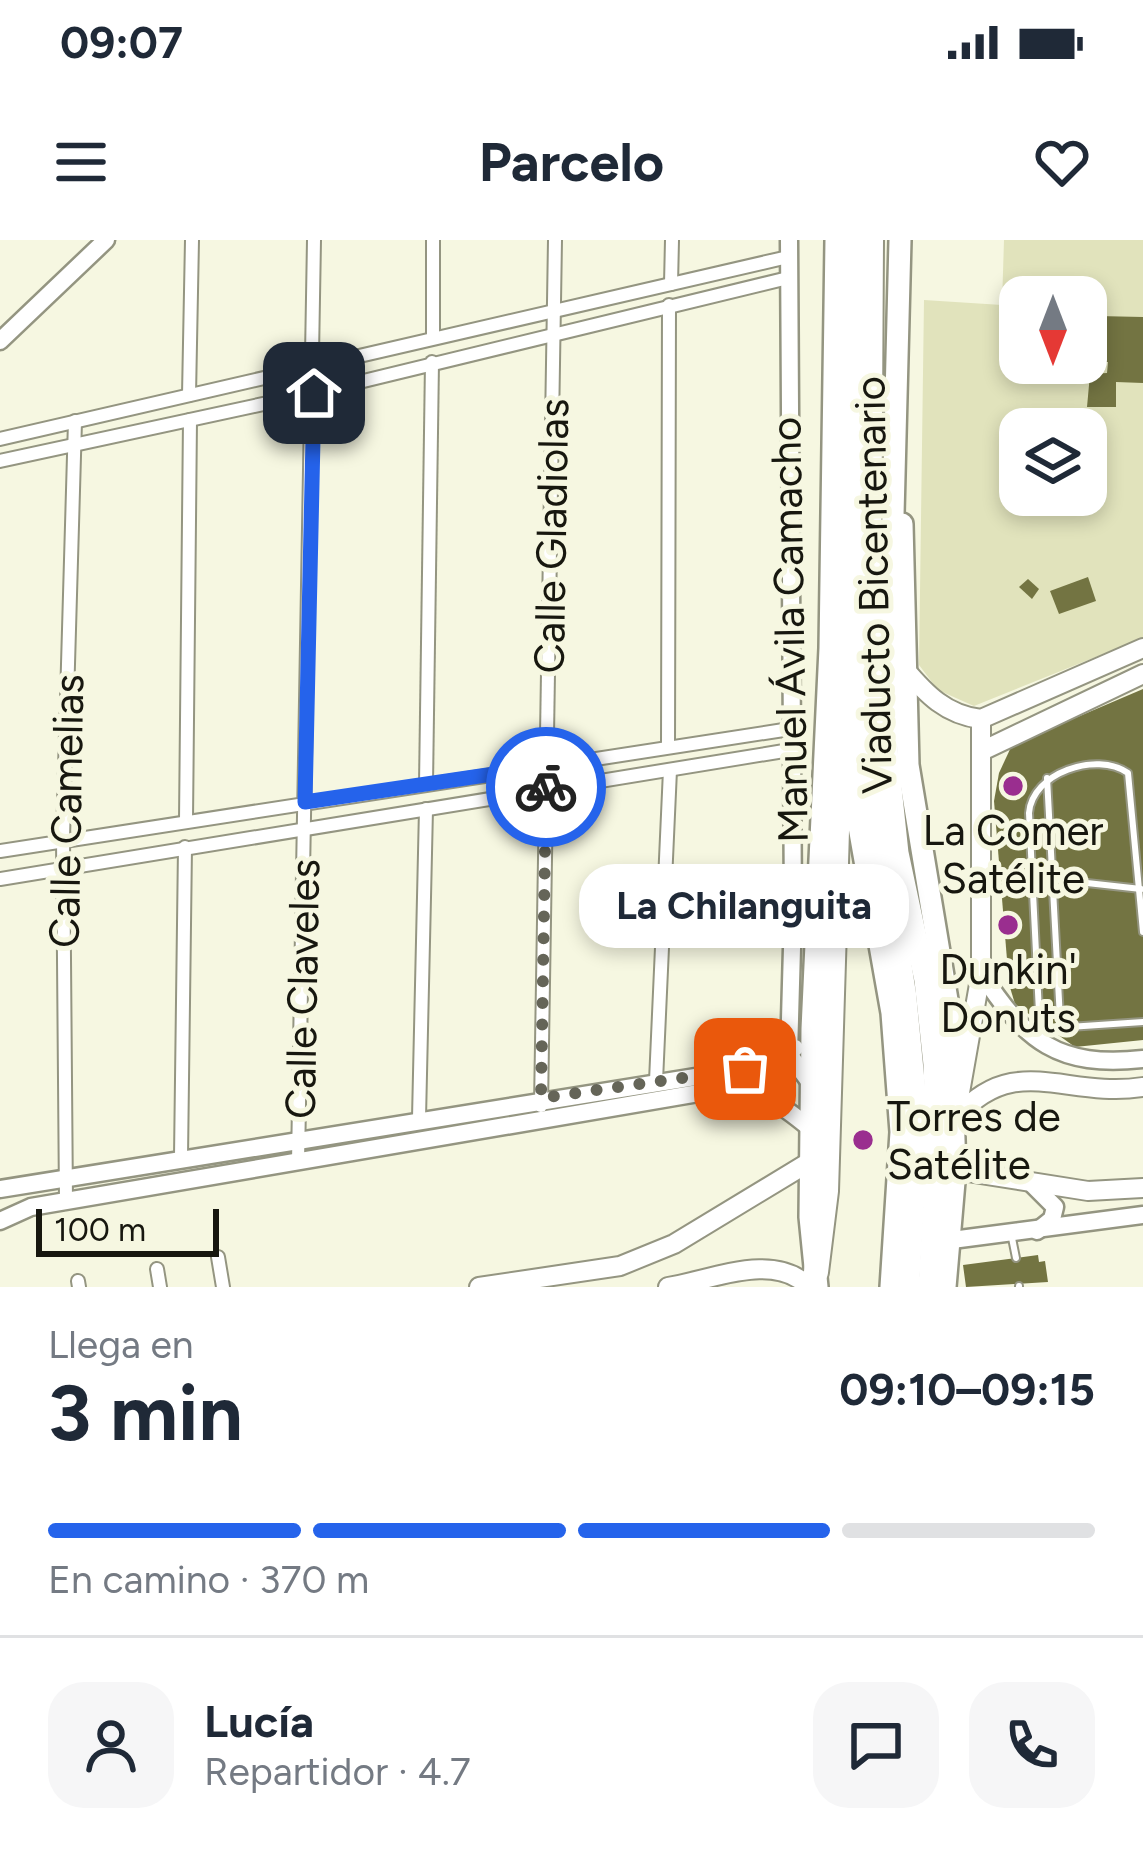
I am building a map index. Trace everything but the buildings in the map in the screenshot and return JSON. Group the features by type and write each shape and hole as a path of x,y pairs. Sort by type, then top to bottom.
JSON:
{"highway":[{"name":"Viaducto Bicentenario","path":"871,240 868,764 904,994 917,1127 907,1287"},
{"path":"814,1282 826,1191 839,764 847,699"}],"main road":[{"path":"668,1287 772,1268 814,1282 812,1029 830,647 836,240"},
{"path":"854,240 847,699 858,821 892,1013 902,1132 891,1287"},
{"path":"900,240 898,380 908,765 947,986 954,1121 956,1170 945,1287"},
{"path":"898,380 892,417 887,751 898,853 926,980 934,1064 937,1147 928,1287"},
{"path":"904,668 929,697 959,717 981,719 1143,648"},
{"path":"984,750 1143,674"},
{"path":"954,1121 981,973 981,719"},
{"path":"954,1121 976,1095 1002,1082 1107,1093 1143,1087"},
{"path":"479,1287 620,1267 674,1244 811,1161"},
{"path":"956,1170 1033,1185 1143,1188"},
{"path":"674,1244 676,1269 689,1284"},
{"path":"620,1267 629,1287"}],"street":[{"path":"0,341 106,240"},
{"path":"189,395 192,240"},
{"name":"Calle Claveles","path":"298,1162 314,240"},
{"path":"433,338 434,240"},
{"name":"Calle Gladiolas","path":"540,1120 555,240"},
{"path":"670,284 672,240"},
{"path":"0,439 555,312 788,248"},
{"name":"Manuel Ávila Camacho","path":"788,248 789,1054"},
{"path":"0,461 314,393 788,278"},
{"path":"668,747 669,305"},
{"path":"426,784 432,362"},
{"path":"186,820 190,420"},
{"name":"Calle Camelias","path":"66,1201 63,838 75,421"},
{"path":"0,851 790,729"},
{"path":"0,879 790,751"},
{"path":"656,1081 670,770"},
{"path":"419,1118 426,809"},
{"path":"181,1157 185,848"},
{"path":"981,973 1002,1005 1040,1043 1069,1058 1143,1059"},
{"path":"0,1190 541,1098 763,1066 789,1054 812,1029"},
{"path":"789,1054 812,1084"},
{"path":"1065,1086 1069,1058"},
{"path":"0,1221 31,1207 736,1089 769,1098 811,1129"},
{"path":"1033,1185 1055,1207 1052,1219 1036,1231"},
{"path":"952,1240 1143,1215"},
{"path":"218,1257 223,1287"},
{"path":"158,1268 160,1287"}],"lane":[{"path":"1040,1043 1030,801 1048,778 1103,765 1128,773 1143,932"},
{"path":"1048,778 1063,1024 1143,1022"},
{"path":"1033,877 1141,889"},
{"path":"1012,1234 1016,1258"}],"green space":[{"path":"1004,240 1143,240 1143,638 974,706 938,690 919,665 924,300 999,305 999,384 1107,384 1107,276 1003,276"}],"way so far":[{"path":"546,787 541,1098 745,1069"}],"place":[{"name":"La Comer Satélite","path":"1013,786"},
{"name":"Dunkin' Donuts","path":"1008,925"},
{"name":"La Chilanguita","path":"745,1069"},
{"name":"Torres de Satélite","path":"863,1140"}],"route":[{"path":"314,393 305,802 547,766 546,787"}]}
